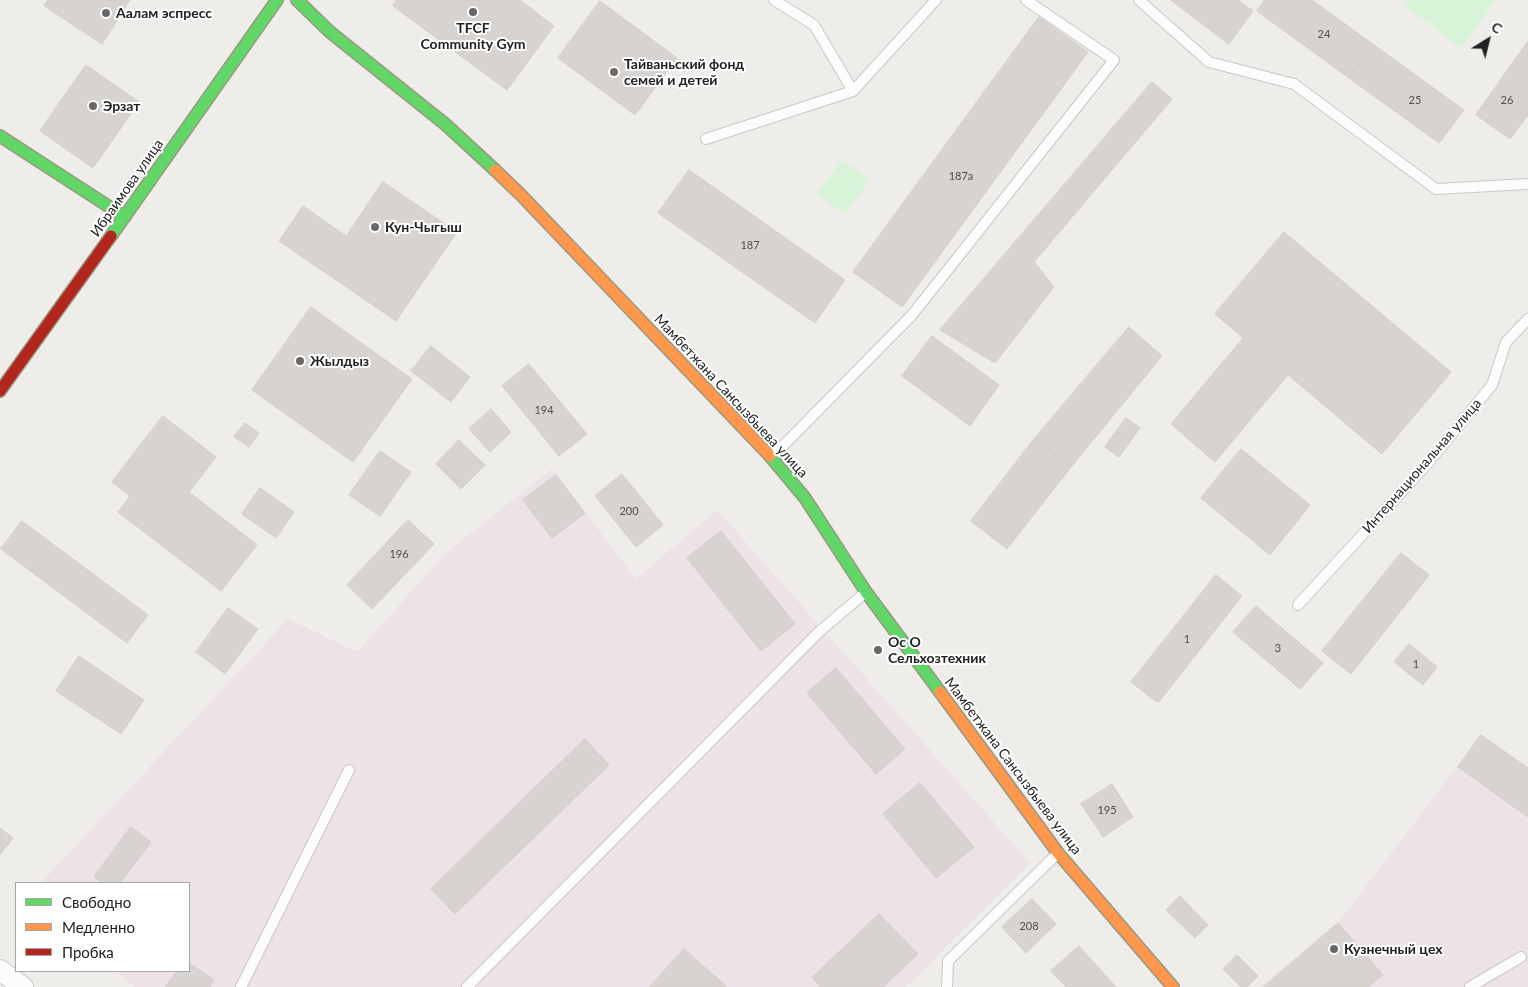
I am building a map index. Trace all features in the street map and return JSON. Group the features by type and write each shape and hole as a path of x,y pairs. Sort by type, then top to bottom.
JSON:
{"street":[{"name":"Ибраимова улица","path":"0,391 125,218 277,0"},
{"name":"Мамбетжана Сансызбыева улица","path":"297,0 330,32 445,124 521,195 772,458 805,498 866,592 1058,853 1173,987"},
{"path":"0,136 125,218"},
{"path":"0,970 22,987"}],"lane":[{"path":"774,0 814,25 853,91"},
{"path":"706,139 853,91 936,0"},
{"path":"772,458 912,315 1114,60 1026,0"},
{"path":"1138,0 1209,62 1294,84 1436,189 1528,184"},
{"name":"Интернациональная улица","path":"1298,605 1428,463 1492,385 1506,342 1528,318"},
{"path":"467,987 820,630 866,592"},
{"path":"241,987 349,770"},
{"path":"947,987 948,961 1058,853"},
{"path":"1470,987 1521,957"}],"shaded area":[{"path":"552,469 636,579 717,510 1030,863 906,987 134,987 116,972 190,972 190,882 42,882 288,619 357,652 446,553"},
{"path":"1481,735 1528,768 1528,987 1259,987 1338,923"}],"green space":[{"path":"1408,0 1496,0 1461,48 1404,5"},
{"path":"842,160 870,180 844,214 817,194"}],"building":[{"path":"48,0 130,0 102,44 44,6"},
{"path":"397,0 520,0 554,26 507,90 393,6"},
{"path":"1171,0 1238,0 1253,11 1229,44"},
{"path":"1265,0 1312,0 1374,45 1349,78 1257,11"},
{"path":"600,1 677,58 635,115 558,58"},
{"path":"1039,17 1088,52 902,307 853,272"},
{"path":"1528,41 1528,115 1510,139 1476,115"},
{"path":"1374,45 1464,110 1439,143 1349,78"},
{"path":"86,65 139,102 93,168 40,131"},
{"path":"1152,82 1172,99 1034,262 1054,287 995,363 940,330"},
{"path":"689,170 845,280 815,323 658,213"},
{"path":"383,182 457,232 396,321 279,241 303,206 346,236"},
{"path":"1284,232 1451,372 1382,454 1288,375 1215,462 1171,424 1243,338 1215,314"},
{"path":"311,307 412,379 353,462 252,390"},
{"path":"1129,327 1162,356 1071,467 1035,438"},
{"path":"932,336 999,385 970,426 902,376"},
{"path":"431,346 470,377 451,402 411,371"},
{"path":"529,364 587,434 559,456 502,386"},
{"path":"491,409 511,432 490,452 469,429"},
{"path":"163,416 216,457 189,492 257,545 221,591 118,512 130,496 112,482"},
{"path":"1126,418 1140,428 1119,457 1105,447"},
{"path":"245,423 259,433 249,447 234,437"},
{"path":"1035,438 1071,467 1007,549 971,521"},
{"path":"459,440 485,465 461,489 436,464"},
{"path":"1241,449 1310,505 1270,555 1201,498"},
{"path":"380,451 411,472 380,516 349,495"},
{"path":"622,474 663,525 636,547 595,496"},
{"path":"556,475 585,513 552,538 523,500"},
{"path":"260,488 294,512 276,538 242,514"},
{"path":"408,520 434,544 372,609 347,585"},
{"path":"22,521 148,615 127,643 1,549"},
{"path":"721,531 795,624 761,651 687,558"},
{"path":"1401,553 1429,575 1351,674 1322,651"},
{"path":"1216,575 1242,596 1158,703 1131,682"},
{"path":"1256,606 1323,663 1300,689 1233,632"},
{"path":"228,608 258,629 225,674 196,652"},
{"path":"1409,644 1437,667 1423,685 1394,662"},
{"path":"79,656 144,700 121,734 56,691"},
{"path":"836,668 905,749 876,774 807,693"},
{"path":"1481,735 1528,768 1528,817 1458,767"},
{"path":"585,739 609,765 455,914 431,889"},
{"path":"920,783 974,847 936,878 883,814"},
{"path":"1112,784 1133,817 1103,837 1081,804"},
{"path":"131,827 151,842 121,882 101,882 94,877"},
{"path":"0,828 13,838 0,855"},
{"path":"1180,896 1208,925 1195,938 1166,910"},
{"path":"1032,899 1056,924 1026,953 1002,927"},
{"path":"879,914 918,954 883,987 821,987 812,978"},
{"name":"Кузнечный цех","path":"1338,923 1383,975 1368,987 1264,987"},
{"path":"1079,946 1116,987 1066,987 1051,971"},
{"path":"684,949 727,987 650,987"},
{"path":"1237,955 1258,976 1247,987 1241,987 1223,969"},
{"path":"190,964 214,980 210,987 165,987 176,972 190,972"}],"traffic: fast":[{"path":"111,236 277,0"},
{"path":"297,0 330,32 445,124 495,170"},
{"path":"0,136 125,217"},
{"path":"770,456 805,498 866,592 940,692"}],"traffic: slow":[{"path":"495,170 770,456"},
{"path":"940,692 1058,853 1173,987"}],"traffic: jam":[{"path":"0,391 111,236"}],"place":[{"name":"TFCF Community Gym","path":"473,12"},
{"name":"Аалам эспресс","path":"106,13"},
{"name":"Тайваньский фонд семей и детей","path":"614,72"},
{"name":"Эрзат","path":"93,106"},
{"name":"Кун-Чыгыш","path":"375,227"},
{"name":"Жылдыз","path":"300,361"},
{"name":"Ос О Сельхозтехник","path":"878,650"},
{"name":"Кузнечный цех","path":"1334,949"}]}
